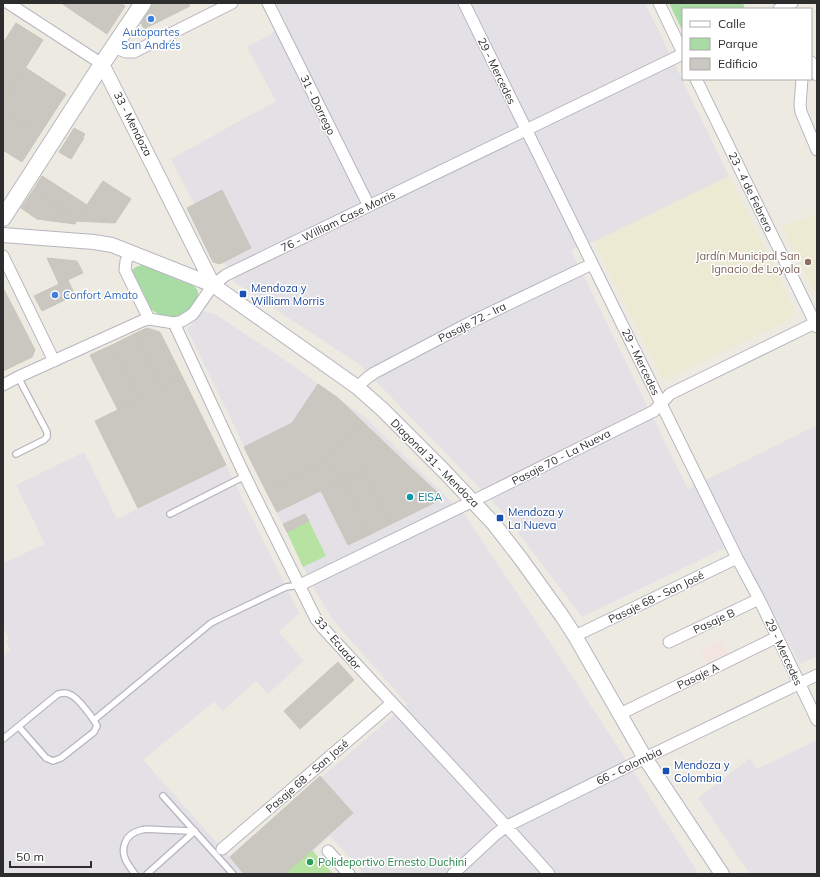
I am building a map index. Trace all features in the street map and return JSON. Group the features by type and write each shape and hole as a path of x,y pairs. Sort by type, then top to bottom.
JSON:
{"main road":[{"path":"3,218 143,3"}],"street":[{"path":"8,3 102,64"},
{"path":"113,48 126,52 134,52 232,3"},
{"name":"31 - Dorrego","path":"268,3 368,206"},
{"name":"29 - Mercedes","path":"464,3 737,558 759,599 817,720"},
{"path":"658,3 682,51"},
{"name":"76 - William Case Morris","path":"174,323 182,321 193,314 213,285 226,275 682,53"},
{"name":"33 - Mendoza","path":"102,64 213,285"},
{"path":"812,64 817,74"},
{"name":"23 - 4 de Febrero","path":"696,80 816,324"},
{"path":"802,80 800,105 801,112 817,150"},
{"name":"Diagonal 31 - Mendoza","path":"3,235 112,245 213,285 357,387 382,409 473,501 494,524 521,558 575,636 646,758 722,874"},
{"path":"130,252 126,261 125,270 149,319"},
{"path":"3,256 54,361"},
{"name":"Pasaje 72 - Ira","path":"357,387 374,373 469,323 592,264"},
{"path":"3,385 142,321 149,319 174,323"},
{"name":"33 - Ecuador","path":"174,323 245,476 316,619 322,628 507,826 549,874"},
{"name":"Pasaje 70 - La Nueva","path":"300,585 654,411 670,394 816,324"},
{"name":"Pasaje 68 - San José","path":"575,636 737,558"},
{"name":"Pasaje B","path":"669,642 759,599"},
{"name":"Pasaje A","path":"620,714 777,637"},
{"name":"66 - Colombia","path":"453,874 496,834 507,826 817,675"},
{"name":"Pasaje 68 - San José","path":"218,851 392,703"},
{"path":"328,851 349,874"}],"lane":[{"path":"16,454 47,437 47,432 18,377"},
{"path":"170,514 245,476"},
{"path":"94,720 211,624 286,588 300,585"},
{"path":"3,739 58,694 66,693 73,695 94,720 97,726 94,732 61,758 53,761 46,758 19,727"},
{"path":"163,796 195,831 218,851 233,874"},
{"path":"135,874 127,863 123,849 126,840 134,833 149,829 195,831"},
{"path":"147,874 195,831"}],"shaded area":[{"path":"276,3 645,3 729,176 594,242 571,250 688,489 817,425 817,656 800,664 735,543 582,617 499,508 360,365 234,282 171,159 276,101 247,47 287,25"},
{"path":"729,176 795,310 793,317 667,379 661,376 594,242"},
{"name":"Jardín Municipal San Ignacio de Loyola","path":"817,213 817,297 782,227"},
{"path":"204,311 215,314 292,365 366,418 465,515 554,648 699,874 364,874 330,836 289,874 3,874 3,656 10,650 6,641 9,639 3,628 3,563 45,544 16,485 84,452 117,519 226,465 299,613 279,632 304,661 268,694 256,681 223,711 214,702 143,760 229,856 407,704 333,620 313,587 187,329"},
{"path":"723,640 730,656 708,667 701,650"},
{"path":"817,740 817,874 750,874 698,798 750,758 757,769"}],"green space":[{"path":"669,3 743,3 745,8 682,8 681,28"},
{"path":"142,265 194,286 198,291 198,299 193,308 175,317 164,317 148,308 132,270"},
{"path":"309,521 326,556 303,567 287,532"},
{"name":"Polideportivo Ernesto Duchini","path":"312,850 333,874 285,874"}],"building":[{"path":"61,3 120,3 125,6 107,34"},
{"path":"154,3 188,3 190,6 144,29 141,23"},
{"path":"16,23 43,40 8,95 3,91 3,43"},
{"path":"26,68 66,94 40,134 3,111 3,102"},
{"path":"3,91 8,95 3,102"},
{"path":"3,111 40,134 22,162 3,150"},
{"path":"74,128 85,134 71,159 59,152"},
{"path":"42,176 87,205 76,221 58,209 60,206 34,189"},
{"path":"103,181 131,199 115,223 76,221"},
{"path":"34,189 60,206 58,209 76,221 75,224 37,219 21,208"},
{"path":"222,190 251,248 220,264 213,262 187,208"},
{"path":"47,258 77,261 83,273 59,284"},
{"name":"Confort Amato","path":"68,280 75,295 42,311 34,296"},
{"path":"3,288 15,311 3,317"},
{"path":"15,311 35,350 32,357 3,371 3,317"},
{"path":"147,328 160,332 183,378 161,388 134,334"},
{"path":"134,334 161,388 139,399 112,345"},
{"path":"112,345 139,399 118,410 90,355"},
{"path":"183,378 226,465 138,508 95,421"},
{"path":"318,384 338,398 363,422 326,461 266,491 244,447 292,423"},
{"path":"363,422 411,468 379,500 364,470 343,480 326,461"},
{"path":"326,461 343,480 277,512 266,491"},
{"name":"EISA","path":"411,468 439,494 438,501 391,524 379,500"},
{"path":"364,470 391,524 369,535 343,480"},
{"path":"343,480 369,535 348,545 321,491"},
{"path":"305,514 309,521 287,532 283,524"},
{"path":"338,662 354,680 300,729 284,711"},
{"path":"320,776 353,813 285,874 244,874 230,857"}],"place":[{"name":"Autopartes San Andrés","path":"151,19"},
{"name":"Jardín Municipal San Ignacio de Loyola","path":"808,262"},
{"name":"Mendoza y William Morris","path":"243,294"},
{"name":"Confort Amato","path":"55,295"},
{"name":"EISA","path":"410,497"},
{"name":"Mendoza y La Nueva","path":"500,518"},
{"name":"Mendoza y Colombia","path":"666,771"},
{"name":"Polideportivo Ernesto Duchini","path":"310,862"}]}
